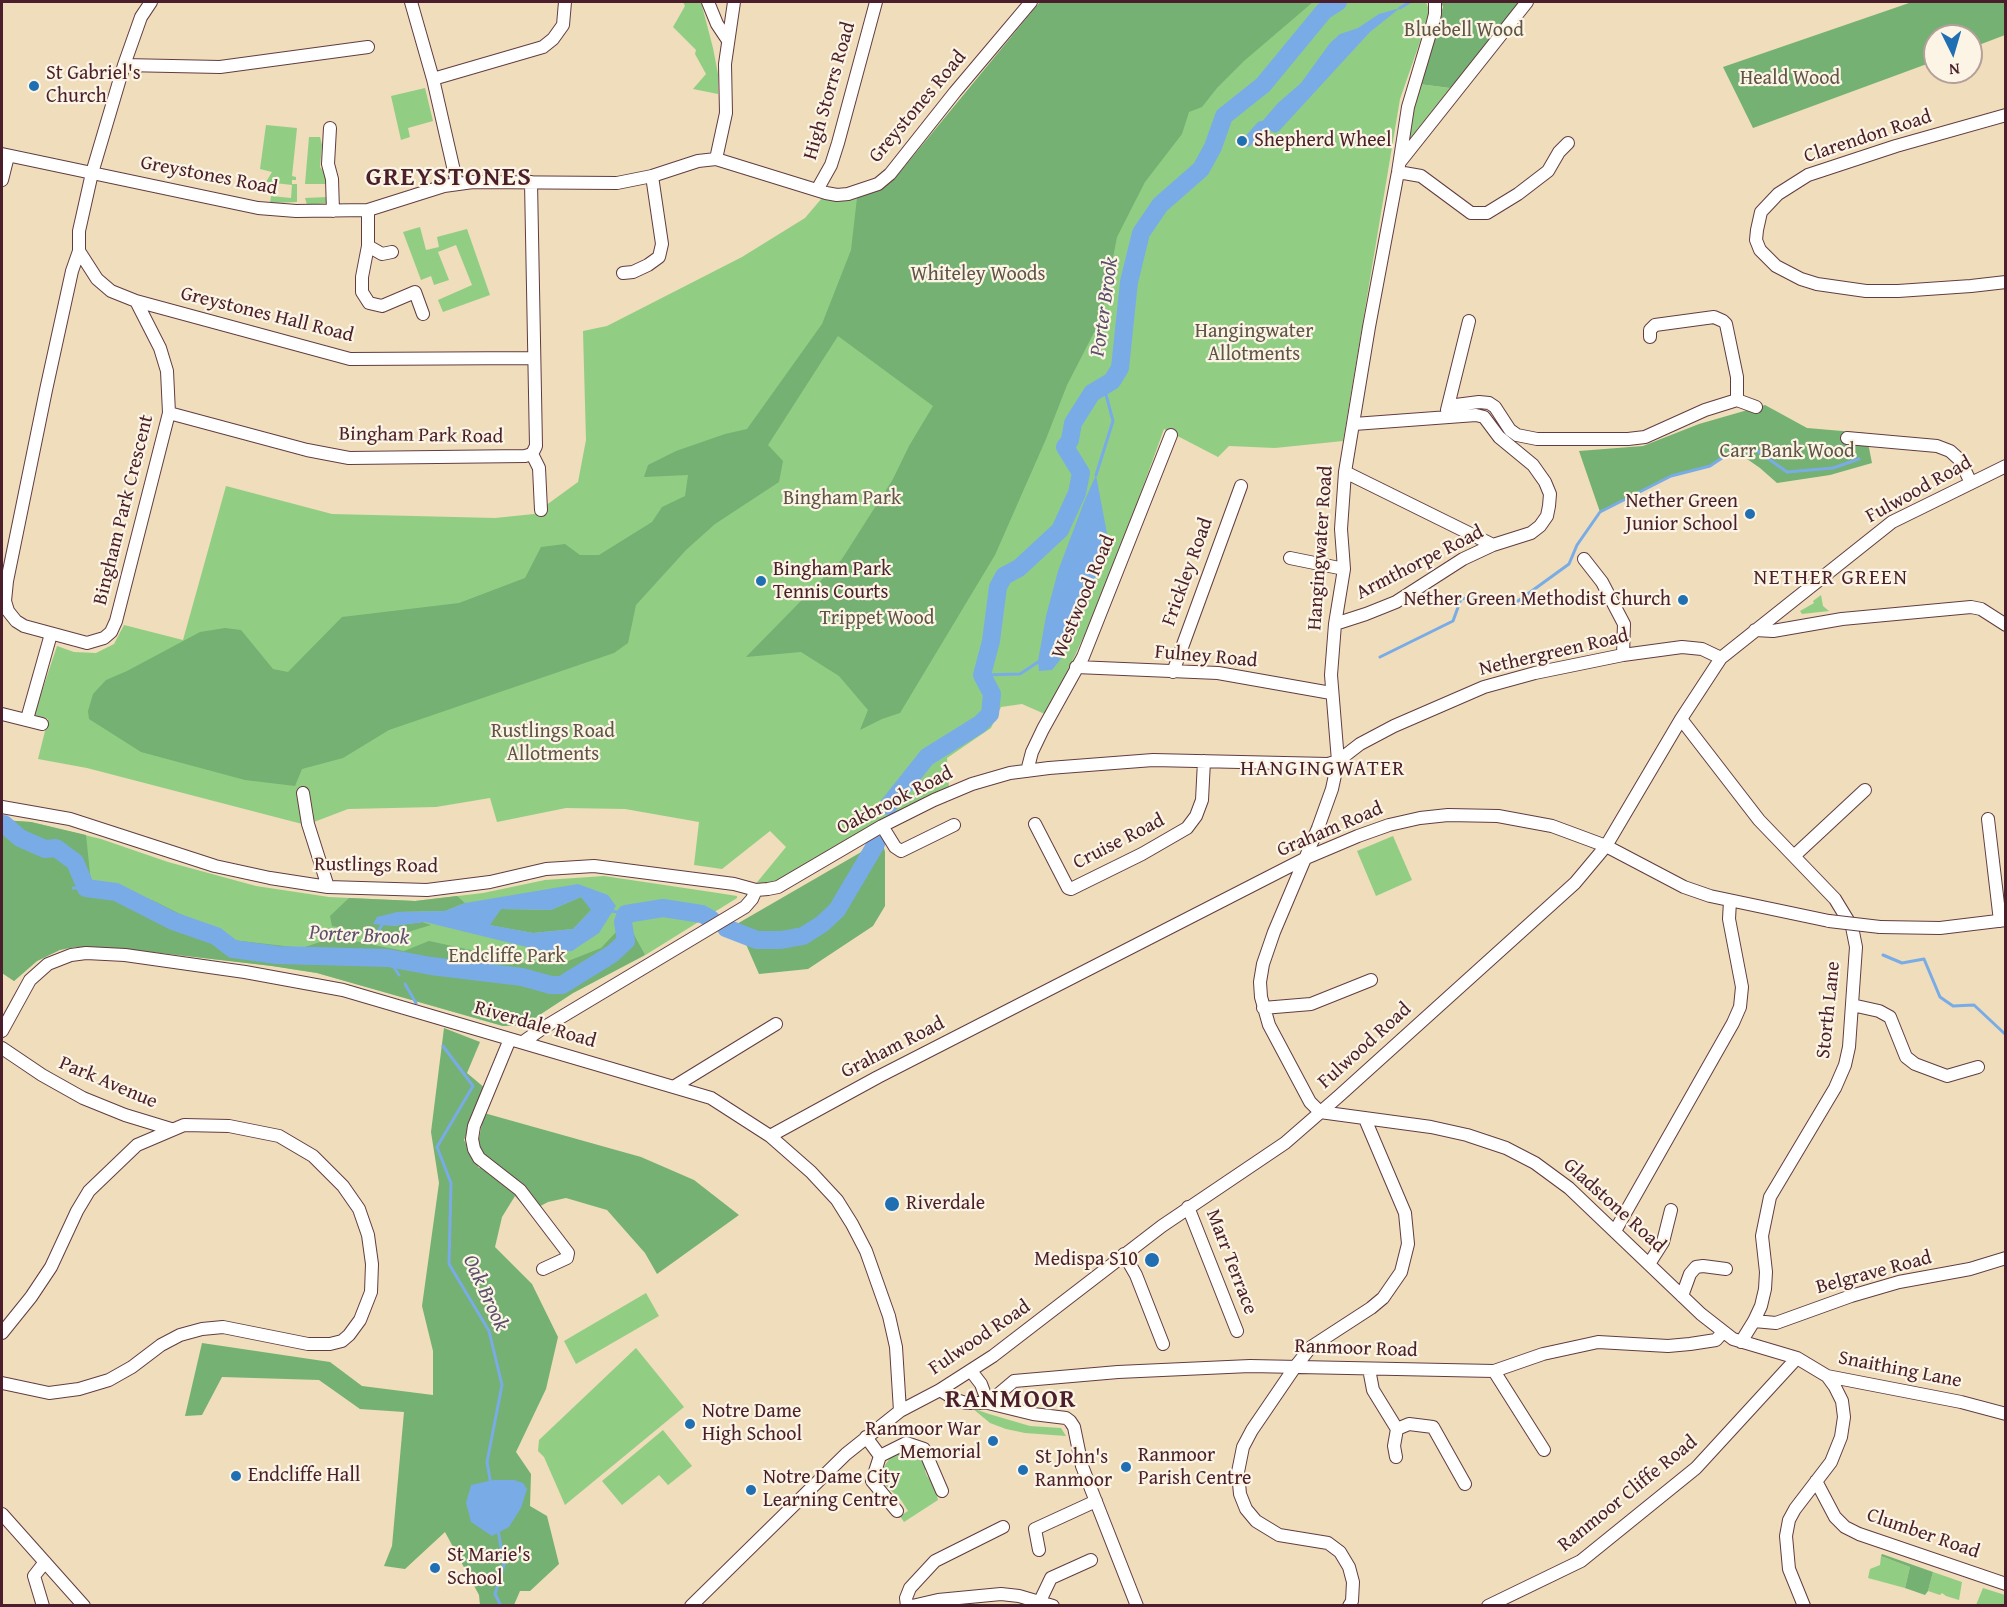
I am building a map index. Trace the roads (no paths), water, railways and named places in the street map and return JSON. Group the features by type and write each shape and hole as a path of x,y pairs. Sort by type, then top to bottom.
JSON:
{"street":[{"path":"27,719 51,634 24,626 8,612 5,601 7,581 43,401 78,251 79,231 92,173 124,65 141,17 151,2"},
{"path":"411,2 433,79 457,184"},
{"path":"433,79 543,47 553,39 563,25 565,2"},
{"path":"708,2 717,24 727,39"},
{"path":"716,159 726,113 725,64 734,2"},
{"name":"High Storrs Road","path":"818,190 831,165 838,143 876,2"},
{"name":"Greystones Road","path":"5,155 258,208 368,210 433,189 457,184 617,183 652,176 698,161 716,159 818,190 837,195 848,194 878,184 890,174 1031,2"},
{"name":"Hangingwater Road","path":"1320,1113 1310,1102 1269,1025 1263,1008 1260,982 1263,964 1274,932 1306,858 1332,789 1338,761 1331,693 1335,624 1344,568 1341,529 1345,472 1408,107 1431,30 1435,2"},
{"path":"1527,2 1399,167 1421,176 1471,213 1487,213 1518,194 1548,171 1559,152 1568,143"},
{"path":"124,65 220,67 368,47"},
{"name":"Clarendon Road","path":"2006,116 1896,146 1808,175 1778,194 1761,212 1756,240 1760,250 1776,266 1801,279 1817,284 1866,291 1898,291 2006,282"},
{"path":"330,128 328,164 332,179 333,211"},
{"path":"2,180 5,155"},
{"path":"623,273 633,272 648,265 658,257 660,251 662,244 652,176"},
{"path":"531,182 536,446 532,454 539,468 541,510"},
{"path":"368,210 368,246 362,277 362,292 369,303 382,306 415,292 423,314"},
{"path":"368,246 382,254 392,252"},
{"path":"78,251 97,279 111,291 136,301"},
{"name":"Greystones Hall Road","path":"136,301 350,358 534,358"},
{"name":"Bingham Park Crescent","path":"51,634 87,643 96,642 111,632 116,621 170,413 167,371 159,348 136,301"},
{"path":"1650,337 1650,330 1655,325 1714,317 1723,321 1726,324 1737,377 1737,400"},
{"path":"1447,412 1469,321"},
{"path":"1447,412 1479,402 1489,403 1495,406 1510,430 1525,437 1628,439 1659,432 1705,410 1737,400 1756,407"},
{"name":"Armthorpe Road","path":"1335,624 1396,602 1463,559 1531,533 1547,516 1549,506 1550,494 1533,465 1499,438 1484,417 1447,412 1354,424"},
{"name":"Bingham Park Road","path":"170,413 306,450 349,458 525,456 532,454"},
{"name":"Westwood Road","path":"1027,771 1032,752 1043,729 1083,657 1171,435"},
{"path":"1847,438 1936,446 1950,451 1960,460 1971,483"},
{"name":"Fulwood Road","path":"691,1605 814,1483 866,1437 900,1411 971,1371 1188,1207 1285,1143 1575,883 1606,846 1681,719 1721,658 1892,522 2006,466"},
{"path":"1345,472 1493,546"},
{"name":"Frickley Road","path":"1179,672 1241,486"},
{"path":"1290,558 1344,568"},
{"path":"1584,559 1602,582 1624,624 1623,655"},
{"path":"1755,630 1773,631 1842,619 1971,607 1981,609 2006,625"},
{"path":"1781,609 1790,627"},
{"name":"Nethergreen Road","path":"1338,761 1368,739 1484,687 1623,655 1682,647 1702,649 1721,658"},
{"name":"Fulney Road","path":"1076,667 1218,673 1331,693"},
{"path":"2,714 42,724"},
{"name":"Storth Lane","path":"1681,719 1751,811 1835,899 1852,927 1856,946 1849,1047 1845,1065 1835,1088 1770,1197 1762,1236 1766,1272 1765,1289 1761,1306 1741,1341"},
{"name":"Oakbrook Road","path":"756,890 778,887 882,826 972,784 1027,771 1153,760 1319,765 1338,761"},
{"name":"Cruise Road","path":"1035,824 1068,888 1071,889 1142,854 1187,828 1196,816 1202,800 1204,761"},
{"path":"1794,856 1864,790"},
{"path":"303,793 308,824 328,888"},
{"name":"Rustlings Road","path":"2,807 70,819 215,866 328,888 427,890 490,882 546,869 594,866 756,890"},
{"name":"Graham Road","path":"770,1136 878,1077 1306,858 1389,825 1420,818 1448,815 1498,816 1526,820 1577,834 1606,846 1684,887 1730,901 1829,921 1880,927 1940,928 2003,920"},
{"path":"1988,819 2003,920"},
{"path":"882,826 895,847 902,851 954,825"},
{"path":"523,1042 745,907 756,890"},
{"path":"1615,1231 1733,1023 1740,1006 1742,987 1729,919 1730,901"},
{"name":"Riverdale Road","path":"2,1031 36,973 48,964 71,955 86,953 125,955 221,968 343,990 711,1098 770,1136 811,1172 837,1200 852,1224 866,1250 878,1281 891,1326 896,1347 900,1411"},
{"path":"1263,1008 1311,1004 1371,980"},
{"path":"1852,1005 1879,1011 1890,1017 1906,1057 1915,1064 1947,1076 1978,1067"},
{"path":"675,1086 776,1023"},
{"path":"510,1039 474,1126 472,1140 479,1158 520,1190 568,1253 567,1258 543,1269"},
{"name":"Park Avenue","path":"2,1048 42,1075 83,1098 125,1115 171,1129"},
{"name":"Gladstone Road","path":"1320,1113 1440,1129 1506,1148 1551,1173 1723,1332"},
{"path":"1349,1605 1353,1582 1349,1567 1340,1552 1328,1543 1293,1539 1268,1530 1246,1509 1240,1494 1238,1472 1243,1447 1252,1430 1295,1366 1311,1347 1383,1298 1401,1272 1408,1244 1405,1213 1365,1119"},
{"path":"2,1333 31,1297 51,1267 89,1191 137,1145 184,1125 229,1126 279,1136 313,1156 343,1186 359,1209 368,1235 372,1264 371,1292 360,1320 342,1341 330,1344 308,1344 223,1327 201,1329 180,1335 161,1345 132,1367 108,1380 79,1389 49,1393 2,1383"},
{"name":"Marr Terrace","path":"1188,1207 1237,1331"},
{"path":"1649,1264 1663,1242 1671,1210"},
{"path":"1124,1254 1136,1275 1163,1344"},
{"name":"Belgrave Road","path":"1754,1321 1776,1323 1880,1288 1970,1269 2006,1258"},
{"path":"1683,1296 1690,1274 1696,1267 1726,1269"},
{"name":"Ranmoor Road","path":"988,1403 1014,1381 1118,1372 1250,1366 1494,1371 1543,1354 1589,1344 1668,1346 1716,1341 1723,1332"},
{"name":"Snaithing Lane","path":"1723,1332 1741,1341 1797,1358 1827,1376 1961,1402 2006,1414"},
{"name":"Ranmoor Cliffe Road","path":"1488,1605 1581,1561 1696,1468 1797,1358"},
{"path":"1370,1369 1373,1390 1397,1429 1394,1446 1396,1457"},
{"path":"971,1371 981,1384 988,1403"},
{"path":"1494,1371 1544,1450"},
{"path":"1804,1605 1789,1569 1786,1536 1789,1520 1795,1509 1835,1454 1841,1437 1844,1416 1839,1394 1827,1376"},
{"path":"940,1389 956,1400 966,1403 988,1403 1034,1414 1066,1418 1070,1421 1074,1427 1083,1466 1132,1603"},
{"path":"1397,1429 1409,1424 1433,1427 1466,1484"},
{"path":"866,1437 880,1456"},
{"path":"897,1511 872,1481 880,1456 906,1443 924,1449 942,1491"},
{"name":"Clumber Road","path":"1816,1481 1835,1517 1845,1527 1859,1534 2006,1584"},
{"path":"1039,1550 1035,1529 1096,1501"},
{"path":"2,1514 84,1605"},
{"path":"907,1605 906,1598 910,1588 935,1561 1003,1527"},
{"path":"1040,1601 1051,1578 1091,1560"},
{"path":"43,1605 34,1576 45,1562"},
{"path":"912,1605 1003,1594 1053,1605"}],"water":[{"path":"1400,8 1370,32 1279,131 1275,133 1259,125 1278,103 1301,83 1330,43 1340,34 1358,28 1379,14"},
{"path":"1096,475 1109,544 1064,655 1052,670 1039,671 1038,661 1046,616 1058,571"},
{"path":"578,884 608,895 616,906 599,933 572,951 547,952 425,922 393,926 373,924 377,917 397,912 445,911 465,903","holes":["581,897 591,910 573,929 533,933 490,925 501,909 551,910"]},
{"path":"493,1480 514,1480 523,1483 527,1489 521,1508 509,1527 492,1536 471,1522 466,1503 471,1485"}],"waterway":[{"name":"Porter Brook","path":"888,806 927,757 980,724 990,714 992,694 982,675 991,641 998,587 1004,576 1019,568 1060,530 1077,493 1081,473 1065,447 1070,440 1073,423 1092,393 1112,381 1120,368 1129,282 1141,233 1160,205 1201,169 1213,147 1224,116 1263,85 1324,11 1338,2"},
{"path":"1400,8 1410,2"},
{"path":"1247,142 1261,126"},
{"path":"1096,475 1113,421 1104,387"},
{"path":"1380,657 1453,621 1461,599 1474,597 1489,604 1518,601 1569,564 1577,545 1600,512 1671,476 1710,466 1734,450 1752,447 1787,472 1833,468 1859,459"},
{"path":"982,675 1020,674 1038,662"},
{"name":"Porter Brook","path":"2,824 20,838 45,849 56,848 75,862 86,888 116,892 173,921 216,936 233,949 277,955 388,958 562,985 612,954 626,941 623,922 626,914 663,908 702,914 711,919"},
{"name":"Porter Brook","path":"726,928 757,940 781,940 803,936 822,924 837,910 876,844"},
{"path":"73,888 86,888"},
{"path":"610,912 626,914"},
{"path":"379,930 382,925"},
{"name":"Porter Brook","path":"372,957 373,953"},
{"path":"1883,955 1902,963 1924,959 1940,997 1953,1006 1974,1005 2006,1035"},
{"name":"Oak Brook","path":"388,958 399,975"},
{"name":"Oak Brook","path":"405,984 416,1003"},
{"name":"Oak Brook","path":"443,1046 473,1086 437,1147 451,1183 449,1264 489,1331 502,1385 487,1462 491,1485"},
{"name":"Oak Brook","path":"498,1530 504,1565 495,1594 501,1606"}],"place":[{"name":"St Gabriel's Church","path":"34,86"},
{"name":"Shepherd Wheel","path":"1242,141"},
{"name":"Nether Green Junior School","path":"1750,514"},
{"name":"Bingham Park Tennis Courts","path":"761,581"},
{"name":"Nether Green Methodist Church","path":"1683,600"},
{"name":"Riverdale","path":"892,1204"},
{"name":"Medispa S10","path":"1152,1260"},
{"name":"Notre Dame High School","path":"690,1424"},
{"name":"Ranmoor War Memorial","path":"993,1441"},
{"name":"Ranmoor Parish Centre","path":"1126,1467"},
{"name":"St John's Ranmoor","path":"1023,1470"},
{"name":"Endcliffe Hall","path":"236,1476"},
{"name":"Notre Dame City Learning Centre","path":"751,1490"},
{"name":"St Marie's School","path":"435,1568"}],"district":[{"name":"GREYSTONES","path":"449,178"},
{"name":"NETHER GREEN","path":"1831,579"},
{"name":"HANGINGWATER","path":"1323,770"},
{"name":"RANMOOR","path":"1011,1400"}],"park label":[{"name":"Bluebell Wood","path":"1464,31"},
{"name":"Heald Wood","path":"1790,79"},
{"name":"Whiteley Woods","path":"978,275"},
{"name":"Hangingwater Allotments","path":"1254,344"},
{"name":"Carr Bank Wood","path":"1787,452"},
{"name":"Bingham Park","path":"842,499"},
{"name":"Trippet Wood","path":"877,619"},
{"name":"Rustlings Road Allotments","path":"553,744"},
{"name":"Endcliffe Park","path":"507,957"}]}
